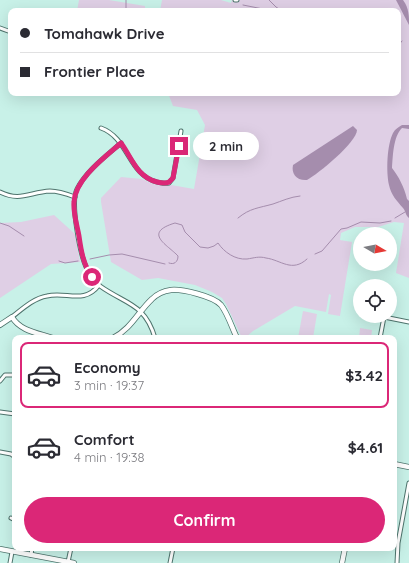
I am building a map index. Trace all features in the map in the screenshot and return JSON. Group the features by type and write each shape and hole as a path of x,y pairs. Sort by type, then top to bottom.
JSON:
{"street":[{"path":"101,128 110,132 121,143 136,168 142,174 152,180 165,183 169,182 173,177 181,131"},
{"path":"121,143 87,175 78,188 75,197 74,211 87,269 99,285 131,303 141,312 148,320 154,335"},
{"path":"0,192 18,197 52,191 75,197"},
{"path":"0,325 36,300 46,296 55,295 83,296 95,291 99,285"},
{"path":"117,335 127,328 152,298 166,291 178,290 198,294 219,303 224,309 236,335"},
{"path":"12,317 21,327 44,335"},
{"path":"381,335 384,317 409,322"},
{"path":"0,381 5,375 12,375"},
{"path":"0,412 12,414"},
{"path":"0,452 12,455"},
{"path":"397,465 409,467"},
{"path":"397,563 398,543 409,483"},
{"path":"0,549 74,563"},
{"path":"30,555 31,551"},
{"path":"68,562 70,551"},
{"path":"170,563 172,551"},
{"path":"342,563 344,551"},
{"path":"10,563 12,552"}],"shaded area":[{"path":"79,0 109,0 145,6 145,8 78,8"},
{"path":"162,0 221,0 231,3 232,0 409,0 409,278 396,273 404,223 394,222 378,227 353,227 341,233 340,240 352,242 340,316 328,314 331,295 329,294 326,312 295,306 248,335 241,335 226,304 222,298 212,292 195,285 158,278 142,280 111,262 101,198 121,177 142,179 153,184 163,186 171,185 194,189 205,125 197,110 173,106 169,96 401,96 401,8 161,8"},
{"path":"396,0 403,0 405,3 408,12 409,25 401,8"},
{"path":"402,125 409,125 409,129 402,128 397,136 394,147 392,168 401,182 409,201 409,218 391,192 388,173 388,151 391,138 395,130"},
{"path":"353,126 357,130 351,142 328,165 307,180 300,179 294,174 293,165"},
{"path":"54,215 75,234 80,262 51,264 0,298 0,223 21,222"},
{"path":"303,311 317,314 314,335 299,335"},
{"path":"360,328 372,330 371,335 359,335"}],"waterway":[{"path":"126,0 126,8"},
{"path":"269,0 278,8"},
{"path":"243,5 258,8"},
{"path":"238,218 255,209 300,196"},
{"path":"395,218 405,212"},
{"path":"315,254 322,251 341,229 361,222 380,223 391,221"},
{"path":"0,223 9,226 24,236"},
{"path":"169,263 173,264 177,260 178,256 160,239 159,235 160,231 165,227 175,223 182,225 185,232 200,247 208,248 218,243 223,249 234,257 243,259 263,257 291,265 302,263 307,259"},
{"path":"90,259 122,254 165,264"},
{"path":"59,261 65,263 78,261"}],"route":[{"path":"92,277 84,260 74,211 74,201 78,188 87,175 121,143 136,168 145,177 168,183 173,178 179,146"}]}
